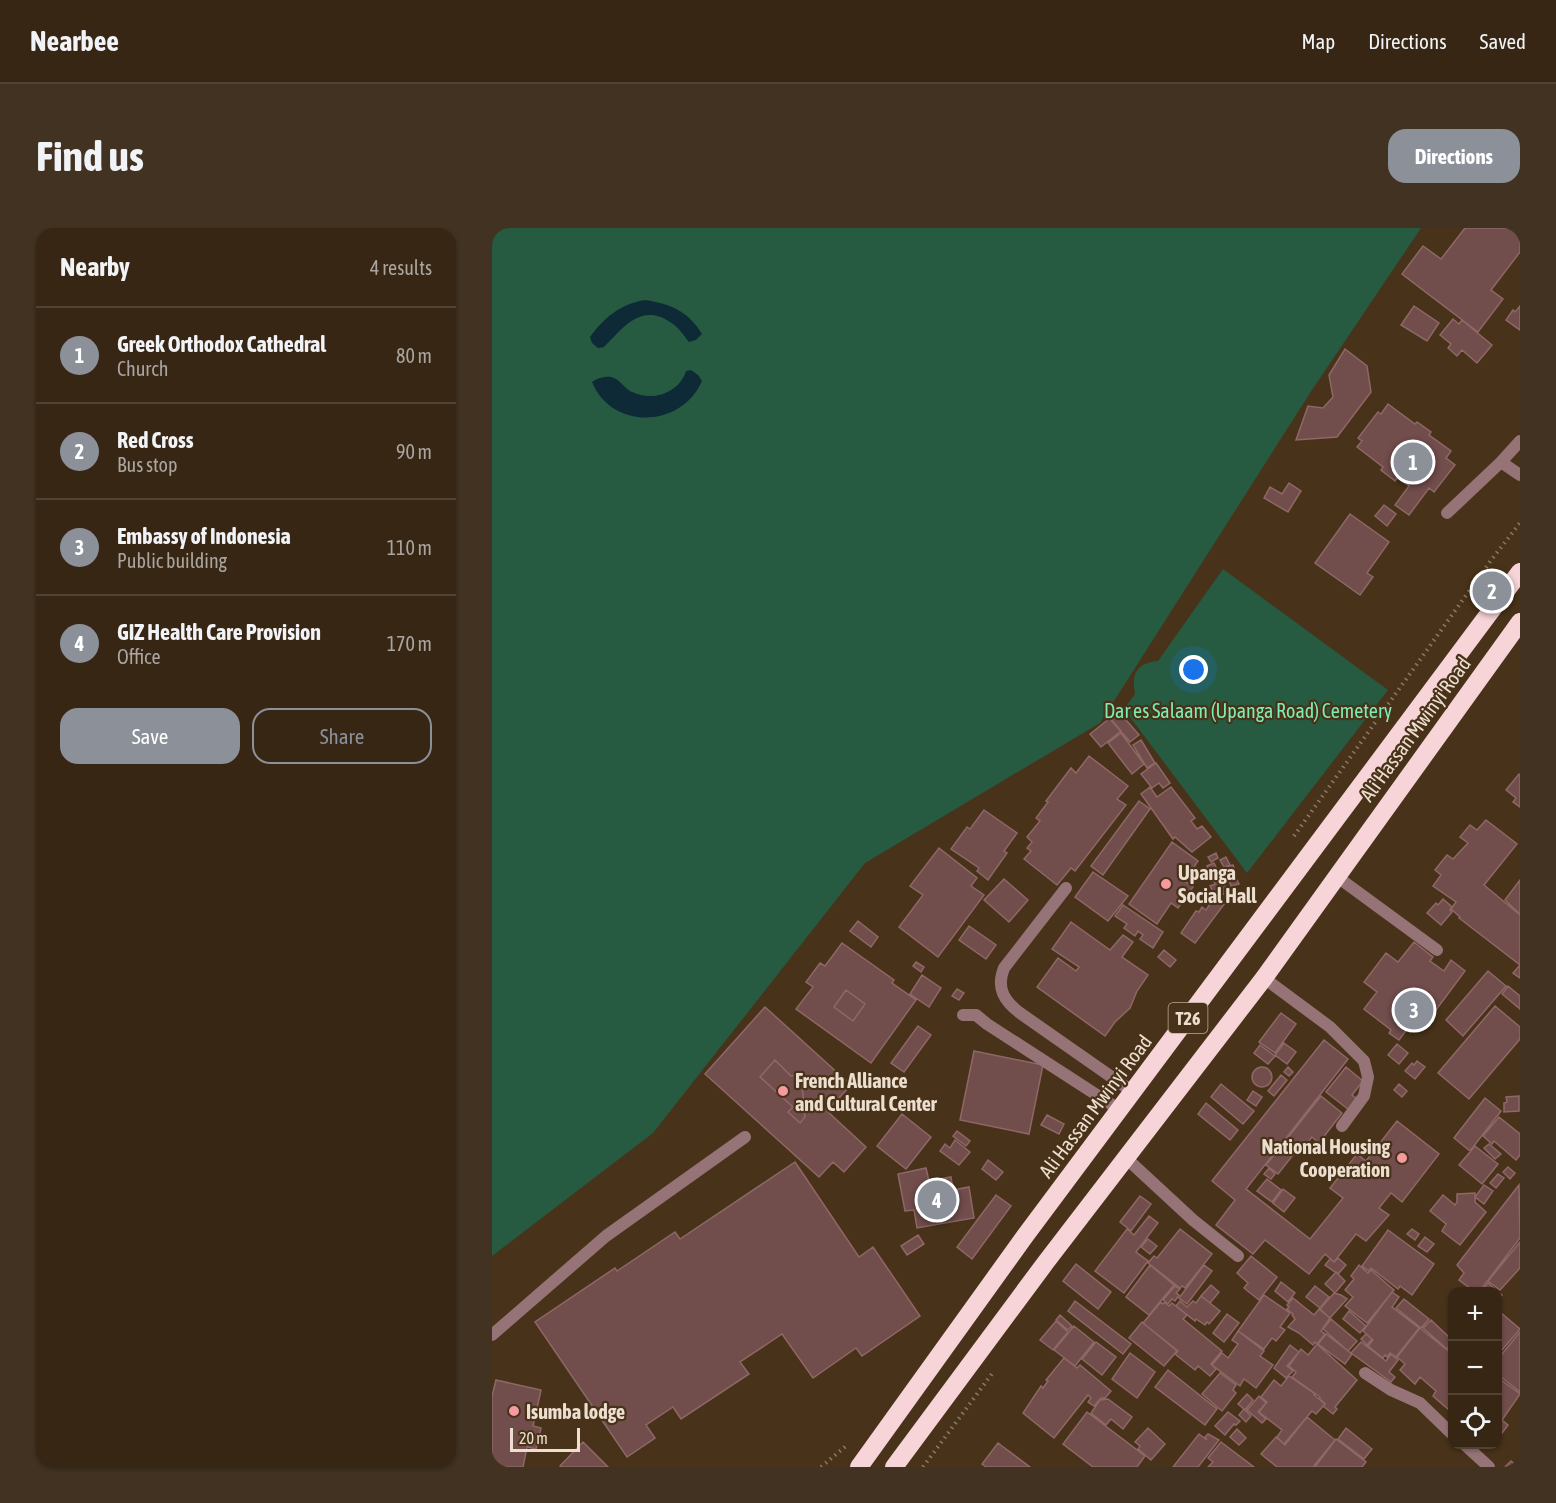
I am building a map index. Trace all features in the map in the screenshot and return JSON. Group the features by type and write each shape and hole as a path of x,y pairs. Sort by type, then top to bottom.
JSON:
{"highway":[{"name":"Ali Hassan Mwinyi Road","path":"859,1467 1025,1236 1520,572"},
{"name":"Ali Hassan Mwinyi Road","path":"894,1467 1264,978 1520,622"}],"street":[{"path":"1448,513 1520,441"},
{"path":"1501,462 1520,475"},
{"path":"1336,876 1437,950"},
{"path":"1066,888 1004,968 1001,976 1001,992 1020,1014 1133,1092"},
{"path":"1264,978 1330,1027 1364,1060 1368,1077 1364,1096 1342,1126"},
{"path":"963,1015 976,1015 1120,1110"},
{"path":"492,1335 606,1236 745,1137"},
{"path":"1126,1158 1193,1220 1238,1256"},
{"path":"1365,1373 1391,1390 1420,1403 1448,1430"},
{"path":"1470,1449 1490,1467"}],"green space":[{"path":"492,228 1421,228 1310,393 1100,723 865,863 653,1133 492,1256"},
{"name":"Dar es Salaam (Upanga Road) Cemetery","path":"1223,569 1388,690 1247,873 1124,709 1135,694 1134,680 1137,670 1145,664 1158,661"}],"water":[{"path":"645,300 671,306 685,314 702,334 696,340 689,342 673,324 652,315 634,319 604,347 598,348 592,343 590,337 607,318 620,308"},
{"path":"691,370 702,381 692,397 679,408 664,415 647,418 630,416 615,409 602,398 592,382 603,377 612,377 632,392 656,396 678,385 686,371"}],"building":[{"path":"1465,228 1520,228 1520,252 1491,290 1503,299 1478,332 1402,274 1423,246 1441,259"},
{"path":"1414,306 1439,323 1427,341 1401,325"},
{"path":"1520,306 1520,330 1506,320 1513,310 1515,312"},
{"path":"1453,319 1459,324 1462,320 1492,345 1477,363 1462,350 1457,356 1448,348 1451,344 1440,335"},
{"path":"1345,349 1367,366 1371,392 1337,437 1296,440 1308,406 1323,408 1333,397 1329,375"},
{"path":"1388,404 1415,424 1417,422 1431,432 1429,435 1451,451 1446,458 1455,465 1434,492 1429,488 1409,515 1395,505 1409,486 1397,478 1395,481 1381,470 1383,467 1357,447 1362,441 1358,438 1378,412 1381,414"},
{"path":"1289,483 1301,491 1288,512 1264,498 1270,487 1282,494"},
{"path":"1384,505 1396,514 1387,526 1375,516"},
{"path":"1350,514 1389,542 1367,573 1373,577 1360,595 1315,563"},
{"path":"1120,713 1139,735 1130,742 1111,720"},
{"path":"1110,718 1121,731 1101,747 1090,734"},
{"path":"1121,733 1144,764 1132,774 1108,743"},
{"path":"1141,740 1155,763 1147,768 1133,745"},
{"path":"1089,756 1128,786 1117,799 1126,805 1075,871 1071,868 1057,885 1024,859 1031,851 1027,848 1032,842 1027,837 1040,821 1036,818 1048,802 1046,801 1071,768 1076,773"},
{"path":"1156,763 1170,783 1163,788 1159,783 1152,788 1141,774"},
{"path":"1519,774 1520,807 1513,802 1516,798 1506,790"},
{"path":"1150,787 1157,797 1171,787 1195,818 1191,821 1197,829 1202,826 1211,837 1192,852 1175,837 1173,839 1141,794"},
{"path":"1139,801 1150,809 1103,875 1091,866"},
{"path":"984,810 1017,833 1004,851 1007,853 988,880 977,871 979,868 951,849 967,827 970,829"},
{"path":"1486,820 1517,844 1484,885 1520,915 1520,965 1459,918 1451,909 1456,902 1433,886 1441,875 1435,870 1447,855 1453,859 1468,843 1460,837 1470,825 1477,830"},
{"name":"Upanga Social Hall","path":"1172,842 1198,861 1185,881 1193,887 1178,908 1171,903 1157,924 1129,904"},
{"path":"939,848 977,878 971,886 984,895 938,957 899,927 923,895 910,886"},
{"path":"1216,853 1218,858 1211,862 1208,857"},
{"path":"1226,857 1230,865 1224,867 1220,860"},
{"path":"1214,863 1228,892 1215,896 1210,886 1215,884 1207,866"},
{"path":"1233,865 1236,873 1226,877 1223,868"},
{"path":"1093,872 1128,896 1108,921 1075,897"},
{"path":"1236,878 1239,884 1231,886 1229,880"},
{"path":"1004,879 1028,900 1009,922 984,900"},
{"path":"1520,880 1520,914 1505,900"},
{"path":"1215,897 1225,903 1195,943 1181,933 1196,911 1199,912 1202,907 1206,910"},
{"path":"1443,899 1452,907 1450,910 1452,912 1441,925 1427,913"},
{"path":"1123,905 1163,932 1153,948 1140,939 1143,935 1138,931 1135,936 1124,928 1127,924 1115,916"},
{"path":"858,921 878,937 871,947 850,931"},
{"path":"1071,922 1110,950 1123,935 1133,942 1122,957 1148,975 1137,991 1130,1008 1115,1022 1105,1036 1037,987 1058,958 1076,971 1079,967 1052,949"},
{"path":"969,926 996,945 986,959 959,940"},
{"path":"1414,942 1433,957 1430,961 1444,971 1451,960 1465,971 1436,1010 1427,1003 1399,1040 1389,1033 1391,1030 1364,1009 1377,992 1364,982 1386,953 1398,962"},
{"path":"842,943 894,980 892,983 916,1000 871,1063 796,1009 813,987 806,982 820,963 825,966","holes":["846,990 865,1004 853,1021 834,1007"]},
{"path":"1164,950 1176,960 1170,967 1158,957"},
{"path":"916,962 924,967 921,972 913,966"},
{"path":"1520,965 1520,978 1513,973"},
{"path":"1488,971 1506,986 1463,1036 1446,1020"},
{"path":"922,975 941,988 929,1007 910,994"},
{"path":"1508,986 1520,996 1520,1009 1502,994"},
{"path":"957,989 964,993 959,1000 952,996"},
{"path":"846,990 865,1004 853,1021 834,1007"},
{"path":"1495,1006 1520,1027 1520,1039 1469,1099 1438,1073"},
{"path":"765,1007 851,1085 827,1111 866,1147 844,1172 833,1162 819,1177 705,1074","holes":["775,1060 791,1076 801,1074 805,1117 800,1123 788,1112 793,1107 760,1077"]},
{"path":"1281,1013 1296,1024 1275,1053 1259,1042"},
{"path":"918,1026 931,1035 904,1072 891,1063"},
{"name":"National Housing Cooperation","path":"1324,1040 1348,1059 1246,1189 1310,1239 1343,1198 1330,1188 1357,1154 1366,1161 1397,1121 1439,1154 1402,1202 1391,1193 1379,1208 1389,1215 1366,1241 1356,1234 1334,1262 1325,1254 1309,1274 1265,1240 1253,1254 1216,1225 1235,1200 1212,1181"},
{"path":"1284,1043 1296,1052 1287,1064 1275,1055"},
{"path":"1397,1044 1408,1053 1399,1064 1388,1055"},
{"path":"1260,1045 1275,1056 1268,1064 1254,1053"},
{"path":"974,1051 1043,1065 1029,1134 960,1120"},
{"path":"775,1060 791,1076 801,1074 805,1117 800,1123 788,1112 793,1107 760,1077"},
{"path":"1417,1061 1425,1067 1415,1079 1405,1071"},
{"path":"1262,1067 1269,1070 1272,1077 1269,1084 1262,1087 1255,1084 1252,1077 1255,1070"},
{"path":"1288,1067 1293,1072 1289,1076 1284,1072"},
{"path":"1346,1067 1363,1081 1352,1095 1357,1099 1349,1110 1326,1092"},
{"path":"1281,1075 1287,1080 1274,1096 1268,1091"},
{"path":"1221,1084 1254,1111 1243,1124 1211,1097"},
{"path":"1399,1084 1407,1091 1402,1097 1394,1090"},
{"path":"1253,1091 1262,1097 1256,1106 1247,1100"},
{"path":"1321,1096 1342,1113 1319,1143 1312,1137 1307,1143 1304,1141 1278,1174 1266,1165"},
{"path":"1519,1096 1519,1111 1504,1112 1506,1097"},
{"path":"1485,1098 1501,1111 1470,1151 1454,1138"},
{"path":"1206,1103 1238,1130 1230,1140 1198,1114"},
{"path":"902,1114 931,1137 906,1169 877,1146"},
{"path":"1047,1115 1064,1124 1059,1134 1041,1125"},
{"path":"1499,1117 1520,1134 1520,1155 1516,1160 1494,1141 1492,1144 1483,1136"},
{"path":"957,1131 970,1141 966,1146 953,1136"},
{"path":"955,1140 970,1152 959,1165 940,1151 945,1144 950,1148"},
{"path":"1489,1144 1501,1154 1495,1159 1484,1148"},
{"path":"1475,1146 1498,1164 1482,1184 1459,1165"},
{"path":"988,1160 1003,1172 996,1180 982,1169"},
{"path":"795,1162 859,1257 873,1247 920,1316 862,1356 856,1348 813,1378 782,1334 740,1362 749,1374 681,1419 673,1407 646,1425 655,1438 627,1457 535,1322 615,1268 617,1271 675,1232 680,1239"},
{"path":"1508,1167 1515,1173 1510,1179 1503,1172"},
{"path":"926,1168 929,1181 951,1177 953,1190 969,1187 974,1218 917,1228 914,1210 905,1211 898,1174"},
{"path":"1269,1168 1275,1174 1271,1179 1264,1174"},
{"path":"1498,1174 1504,1178 1496,1188 1490,1183"},
{"path":"1267,1179 1281,1190 1272,1202 1257,1191"},
{"path":"1484,1185 1493,1191 1484,1204 1475,1197"},
{"path":"1519,1185 1520,1238 1483,1287 1468,1287 1459,1280 1464,1273 1457,1265"},
{"path":"1283,1189 1295,1198 1284,1212 1273,1203"},
{"path":"1475,1193 1475,1202 1486,1212 1460,1245 1442,1231 1446,1224 1430,1211 1443,1195 1455,1205 1457,1194"},
{"path":"996,1195 1011,1206 972,1259 957,1247"},
{"path":"1140,1196 1151,1204 1131,1231 1120,1222"},
{"path":"1149,1216 1158,1223 1136,1252 1148,1261 1124,1293 1095,1271 1127,1229 1134,1235"},
{"path":"1180,1229 1212,1254 1185,1288 1182,1286 1180,1288 1148,1263 1154,1256 1157,1258"},
{"path":"1412,1229 1419,1234 1415,1240 1407,1234"},
{"path":"1388,1230 1434,1264 1412,1295 1400,1286 1398,1289 1371,1268 1369,1271 1362,1266"},
{"path":"918,1235 924,1244 907,1255 901,1246"},
{"path":"1425,1237 1434,1244 1427,1252 1418,1246"},
{"path":"1148,1239 1157,1246 1150,1254 1141,1247"},
{"path":"1520,1242 1520,1268 1502,1288 1496,1287 1488,1281"},
{"path":"1251,1256 1277,1277 1259,1300 1244,1288 1248,1283 1237,1273"},
{"path":"1338,1258 1346,1265 1338,1274 1325,1265 1330,1259 1334,1262"},
{"path":"1076,1264 1111,1292 1098,1309 1063,1281"},
{"path":"1150,1265 1174,1285 1149,1315 1126,1297"},
{"path":"1204,1265 1212,1271 1187,1304 1179,1298"},
{"path":"1359,1265 1368,1273 1371,1270 1394,1290 1367,1323 1345,1306 1353,1297 1345,1290 1354,1279 1351,1276"},
{"path":"1336,1272 1345,1281 1335,1293 1325,1284"},
{"path":"1281,1282 1295,1293 1288,1302 1275,1291"},
{"path":"1211,1285 1219,1292 1210,1303 1201,1296"},
{"path":"1175,1286 1180,1289 1176,1293 1179,1295 1175,1301 1172,1299 1168,1304 1163,1300"},
{"path":"1315,1286 1329,1297 1320,1308 1306,1297"},
{"path":"1392,1292 1399,1297 1392,1307 1419,1328 1396,1357 1390,1353 1383,1358 1368,1346 1373,1340 1363,1331"},
{"path":"1334,1293 1347,1299 1330,1318 1320,1309"},
{"path":"1264,1295 1290,1313 1280,1327 1285,1330 1276,1341 1272,1338 1264,1349 1238,1331"},
{"path":"1201,1296 1220,1311 1209,1324 1207,1322 1205,1325 1196,1319 1195,1321 1176,1306 1180,1301 1187,1307 1193,1301 1196,1303"},
{"path":"1293,1298 1314,1315 1319,1309 1330,1318 1321,1331 1325,1334 1317,1344 1315,1342 1313,1345 1288,1327 1295,1319 1287,1309 1289,1307 1287,1305"},
{"path":"1404,1299 1429,1319 1421,1328 1396,1308"},
{"path":"1075,1301 1131,1344 1123,1354 1068,1311"},
{"path":"1161,1302 1169,1306 1172,1303 1187,1315 1183,1319 1222,1351 1211,1364 1216,1369 1210,1376 1198,1366 1195,1370 1175,1354 1178,1351 1143,1323"},
{"path":"1349,1311 1366,1326 1360,1333 1343,1319"},
{"path":"1227,1314 1239,1323 1224,1342 1213,1333"},
{"path":"1502,1314 1520,1329 1502,1350"},
{"path":"1060,1315 1072,1326 1068,1330 1056,1320"},
{"path":"1331,1319 1357,1341 1348,1351 1323,1329"},
{"path":"1431,1320 1448,1336 1447,1349 1423,1328"},
{"path":"1056,1321 1068,1332 1053,1350 1040,1340"},
{"path":"1142,1322 1177,1351 1164,1366 1129,1338"},
{"path":"1074,1326 1094,1342 1075,1366 1054,1350"},
{"path":"1420,1328 1448,1351 1448,1409 1433,1396 1436,1391 1420,1377 1415,1384 1400,1370 1405,1364 1397,1357"},
{"path":"1238,1331 1264,1351 1260,1356 1273,1365 1256,1388 1244,1379 1240,1386 1212,1365 1222,1353 1228,1358 1238,1344 1232,1340"},
{"path":"1520,1332 1520,1392 1502,1378 1502,1354"},
{"path":"1326,1334 1352,1354 1345,1364 1318,1344"},
{"path":"1366,1334 1372,1339 1367,1345 1361,1339"},
{"path":"1096,1342 1116,1357 1102,1375 1082,1359"},
{"path":"1361,1342 1386,1361 1391,1354 1398,1360 1389,1372 1395,1377 1391,1382 1351,1353"},
{"path":"1317,1344 1357,1380 1335,1407 1337,1409 1333,1414 1323,1406 1325,1404 1320,1397 1292,1377 1296,1372 1289,1366 1301,1349 1308,1355"},
{"path":"1290,1345 1299,1352 1287,1366 1293,1371 1286,1378 1274,1368"},
{"path":"1130,1353 1155,1372 1137,1398 1112,1379"},
{"path":"1064,1358 1077,1368 1080,1365 1111,1391 1094,1406 1088,1402 1091,1398 1088,1395 1054,1438 1023,1413"},
{"path":"1168,1370 1217,1409 1205,1425 1155,1387"},
{"path":"1220,1373 1236,1385 1233,1390 1236,1393 1222,1411 1202,1394"},
{"path":"1289,1376 1325,1404 1316,1414 1312,1411 1284,1444 1277,1437 1282,1430 1259,1412 1267,1402 1261,1397 1274,1380 1281,1386"},
{"name":"Isumba lodge","path":"496,1380 541,1390 533,1426 541,1428 536,1449 527,1447 523,1467 492,1467 492,1396"},
{"path":"1502,1381 1520,1394 1502,1420"},
{"path":"1247,1394 1253,1400 1245,1410 1238,1404"},
{"path":"1259,1396 1266,1403 1258,1412 1266,1419 1262,1423 1247,1410"},
{"path":"1108,1399 1132,1417 1123,1429 1111,1419 1106,1425 1091,1413 1100,1400"},
{"path":"1244,1409 1251,1416 1246,1422 1239,1415"},
{"path":"1087,1412 1145,1456 1137,1467 1093,1467 1063,1444"},
{"path":"1228,1412 1240,1421 1234,1424 1225,1435 1215,1426"},
{"path":"1307,1417 1335,1440 1313,1467 1277,1467 1261,1454 1276,1437 1285,1445"},
{"path":"1502,1420 1508,1425 1502,1433"},
{"path":"1148,1428 1165,1444 1151,1460 1138,1449 1140,1446 1135,1442"},
{"path":"1346,1428 1372,1449 1364,1459 1338,1439"},
{"path":"1237,1429 1246,1438 1239,1445 1230,1437"},
{"path":"1199,1434 1207,1440 1205,1437 1208,1434 1219,1440 1198,1467 1173,1467"},
{"path":"1336,1439 1366,1462 1362,1467 1315,1467"},
{"path":"583,1442 608,1467 560,1466"},
{"path":"1221,1442 1254,1467 1208,1467 1213,1462 1208,1458"},
{"path":"998,1443 1030,1467 986,1467 982,1464"},
{"path":"1511,1461 1517,1466 1505,1467"}],"place":[{"name":"Greek Orthodox Cathedral","path":"1413,462"},
{"name":"Red Cross","path":"1492,591"},
{"name":"Upanga Social Hall","path":"1166,884"},
{"name":"Embassy of Indonesia","path":"1414,1010"},
{"name":"French Alliance and Cultural Center","path":"783,1091"},
{"name":"National Housing Cooperation","path":"1402,1158"},
{"name":"GIZ Health Care Provision","path":"937,1200"},
{"name":"Isumba lodge","path":"514,1411"}]}
